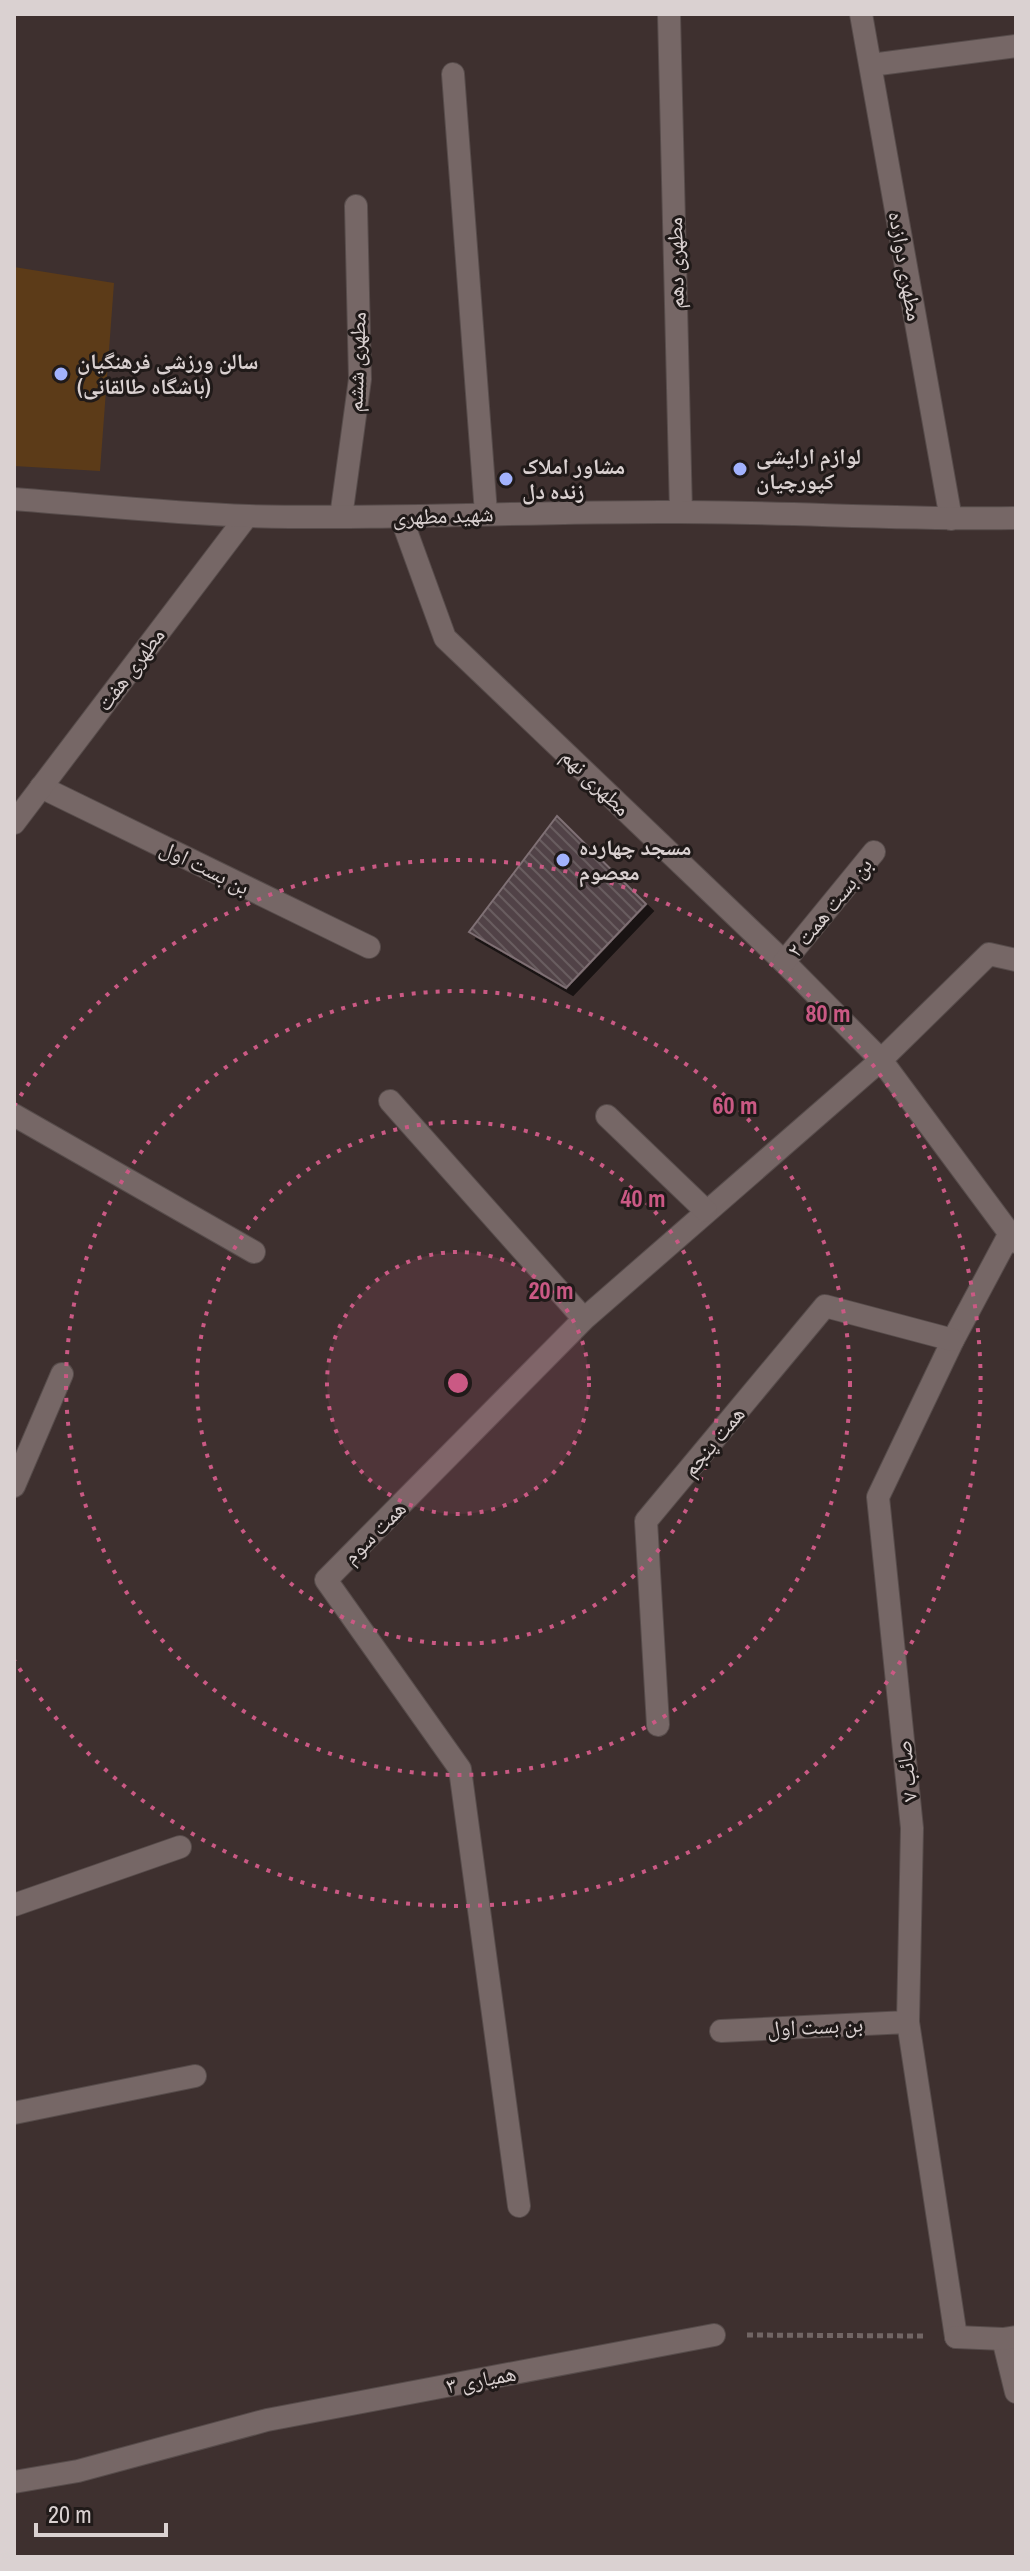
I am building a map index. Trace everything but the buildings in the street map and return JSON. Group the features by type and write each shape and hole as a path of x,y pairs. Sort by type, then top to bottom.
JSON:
{"street":[{"name":"مطهری دهم","path":"669,14 681,512"},
{"name":"مطهری دوازده","path":"861,14 951,519"},
{"path":"871,65 1016,46"},
{"path":"453,74 486,513"},
{"name":"مطهری ششم","path":"341,517 360,379 356,206"},
{"name":"شهید مطهری","path":"14,499 247,516 401,517 486,513 681,512 1016,518"},
{"name":"مطهری هفت","path":"14,823 247,516"},
{"name":"مطهری نهم","path":"401,517 445,638 784,962 881,1060 1013,1239"},
{"name":"بن بست اول","path":"41,787 369,947"},
{"name":"بن بست همت ۲","path":"784,962 874,852"},
{"name":"همت سوم","path":"519,2206 460,1769 326,1580 584,1319 881,1060 989,954 1016,960"},
{"path":"390,1101 584,1319"},
{"path":"14,1115 254,1252"},
{"path":"607,1116 706,1211"},
{"name":"صائب ۷","path":"956,2337 908,2022 912,1828 878,1497 953,1340 1013,1239"},
{"name":"همت پنجم","path":"658,1725 646,1521 825,1306 953,1340"},
{"path":"14,1486 62,1374"},
{"path":"14,1905 180,1847"},
{"name":"بن بست اول","path":"721,2031 908,2022"},
{"path":"14,2113 195,2076"},
{"name":"همیاری ۳","path":"14,2482 78,2471 267,2420 714,2335"},
{"path":"956,2337 1010,2338 1016,2392"}],"path":[{"path":"714,2335 956,2337"}],"shaded area":[{"name":"سالن ورزشی فرهنگیان (باشگاه طالقانی)","path":"14,267 114,283 100,471 14,466"}],"place":[{"name":"سالن ورزشی فرهنگیان (باشگاه طالقانی)","path":"61,374"},
{"name":"لوازم ارایشی کپورچیان","path":"740,469"},
{"name":"مشاور املاک زنده دل","path":"506,479"},
{"name":"مسجد چهارده معصوم","path":"563,860"}]}
